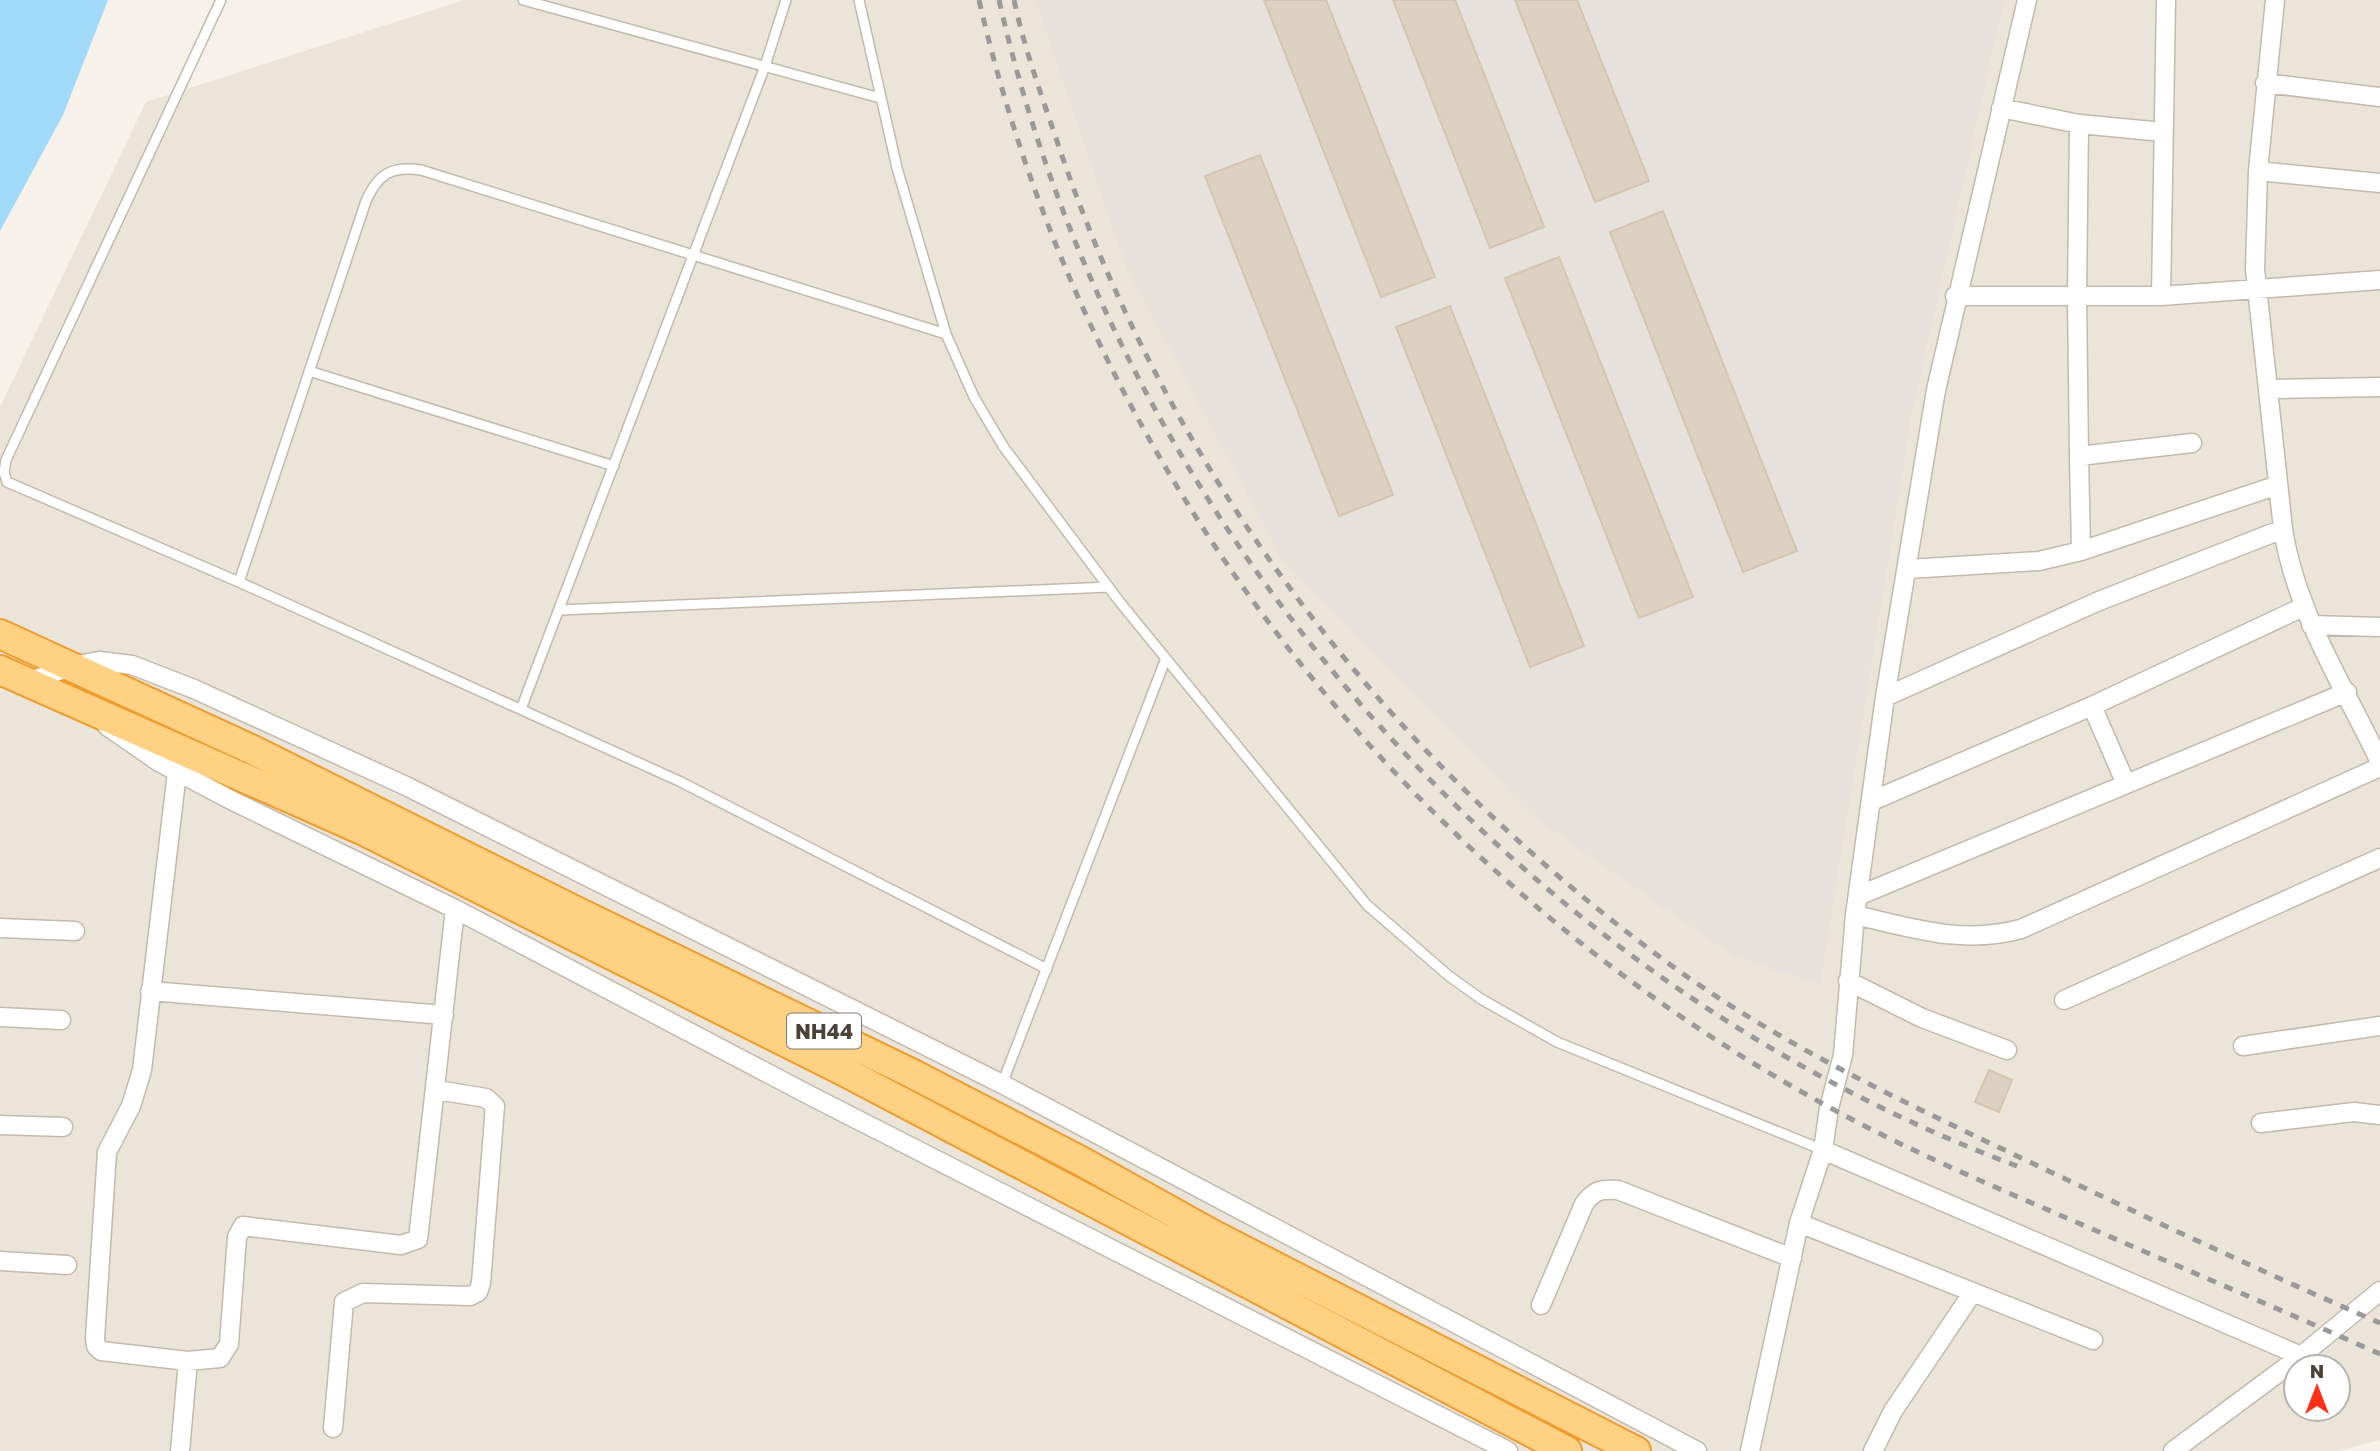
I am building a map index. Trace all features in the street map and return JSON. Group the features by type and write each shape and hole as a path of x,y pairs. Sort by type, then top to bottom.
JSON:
{"highway":[{"name":"NH44","path":"0,634 251,749 576,911 913,1074 1081,1161 1212,1234 1636,1451"},
{"name":"NH44","path":"0,670 362,831 845,1072 1567,1451"}],"street":[{"path":"1750,1451 1799,1223 1823,1150 1829,1108 1843,1055 1855,915 1885,697 1936,390 1955,296 2027,0"},
{"path":"2161,296 2166,0"},
{"path":"1855,915 1963,937 1999,935 2021,929 2380,764 2303,607 2288,562 2283,529 2254,247 2265,83 2275,0"},
{"path":"2265,83 2380,97"},
{"path":"2001,108 2079,124 2163,132"},
{"path":"2079,124 2077,296 2081,551"},
{"path":"2258,171 2380,183"},
{"path":"1955,296 2161,296 2380,280"},
{"path":"2268,389 2380,387"},
{"path":"2079,456 2192,443"},
{"path":"1908,569 2039,561 2081,551 2278,485"},
{"path":"1885,697 2099,601 2283,529"},
{"path":"1872,802 2092,706 2303,607"},
{"path":"2311,625 2380,627"},
{"path":"28,682 72,666 99,661 132,665 194,689 406,786 1002,1084 1697,1451"},
{"path":"1858,896 2347,692"},
{"path":"2092,706 2126,784"},
{"path":"89,708 118,736 177,772 455,909 1484,1445 1508,1451"},
{"path":"177,772 142,1070 131,1105 107,1152 95,1338 96,1346 101,1351 188,1361 220,1359 226,1352 237,1237 243,1226 401,1245 418,1239 437,1090 455,909"},
{"path":"2064,1000 2380,858"},
{"path":"0,928 75,931"},
{"path":"1848,981 1922,1018 2007,1050"},
{"path":"150,991 444,1015"},
{"path":"0,1017 61,1020"},
{"path":"2243,1046 2380,1026"},
{"path":"333,1428 344,1302 363,1293 470,1296 478,1292 481,1283 495,1105 486,1098 437,1090"},
{"path":"2261,1123 2354,1112 2380,1115"},
{"path":"0,1125 63,1127"},
{"path":"1823,1150 2294,1353"},
{"path":"1541,1305 1584,1204 1592,1192 1603,1189 1618,1190 1792,1258"},
{"path":"1799,1223 2093,1340"},
{"path":"0,1261 67,1265"},
{"path":"2305,1353 2380,1291"},
{"path":"1872,1451 1894,1410 1973,1292"},
{"path":"180,1451 188,1361"},
{"path":"2173,1451 2282,1370"}],"lane":[{"path":"220,0 6,460 4,472 7,482 239,582 679,781 1046,969"},
{"path":"523,0 880,98"},
{"path":"521,709 765,66 786,0"},
{"path":"859,0 880,98 946,334 974,397 1003,446 1109,587 1367,905 1448,976 1481,999 1557,1042 1823,1150"},
{"path":"239,582 366,201 373,185 384,173 399,167 421,170 946,334"},
{"path":"309,371 614,466"},
{"path":"559,610 1109,587"},
{"path":"1002,1084 1166,658"}],"shaded area":[{"path":"464,0 2380,0 2380,1440 2337,1451 0,1451 0,407 146,102"},
{"path":"1035,0 2004,0 1912,413 1820,985 1733,956 1532,816 1282,559 1127,269"}],"water":[{"path":"0,0 108,0 63,115 0,231"}],"building":[{"path":"1264,0 1326,0 1435,277 1381,297"},
{"path":"1393,0 1455,0 1544,227 1490,248"},
{"path":"1515,0 1577,0 1649,181 1595,202"},
{"path":"1260,155 1393,495 1339,516 1205,176"},
{"path":"1663,211 1797,551 1743,572 1610,232"},
{"path":"1559,257 1693,597 1639,618 1505,278"},
{"path":"1450,306 1584,646 1530,667 1396,327"},
{"path":"1989,1070 2012,1080 1999,1112 1975,1102"}],"railway":[{"path":"979,0 1029,174 1098,340 1183,497 1285,644 1401,779 1531,902 1673,1011 1827,1106 1977,1179 2380,1354"},
{"path":"999,0 1056,192 1137,376 1241,549 1364,709 1506,853 1663,978 1834,1084 2017,1166"},
{"path":"1014,0 1029,58 1061,153 1108,273 1164,389 1229,499 1302,604 1383,703 1471,796 1566,883 1668,963 1709,992 1794,1044 1972,1135 2380,1323"}]}
